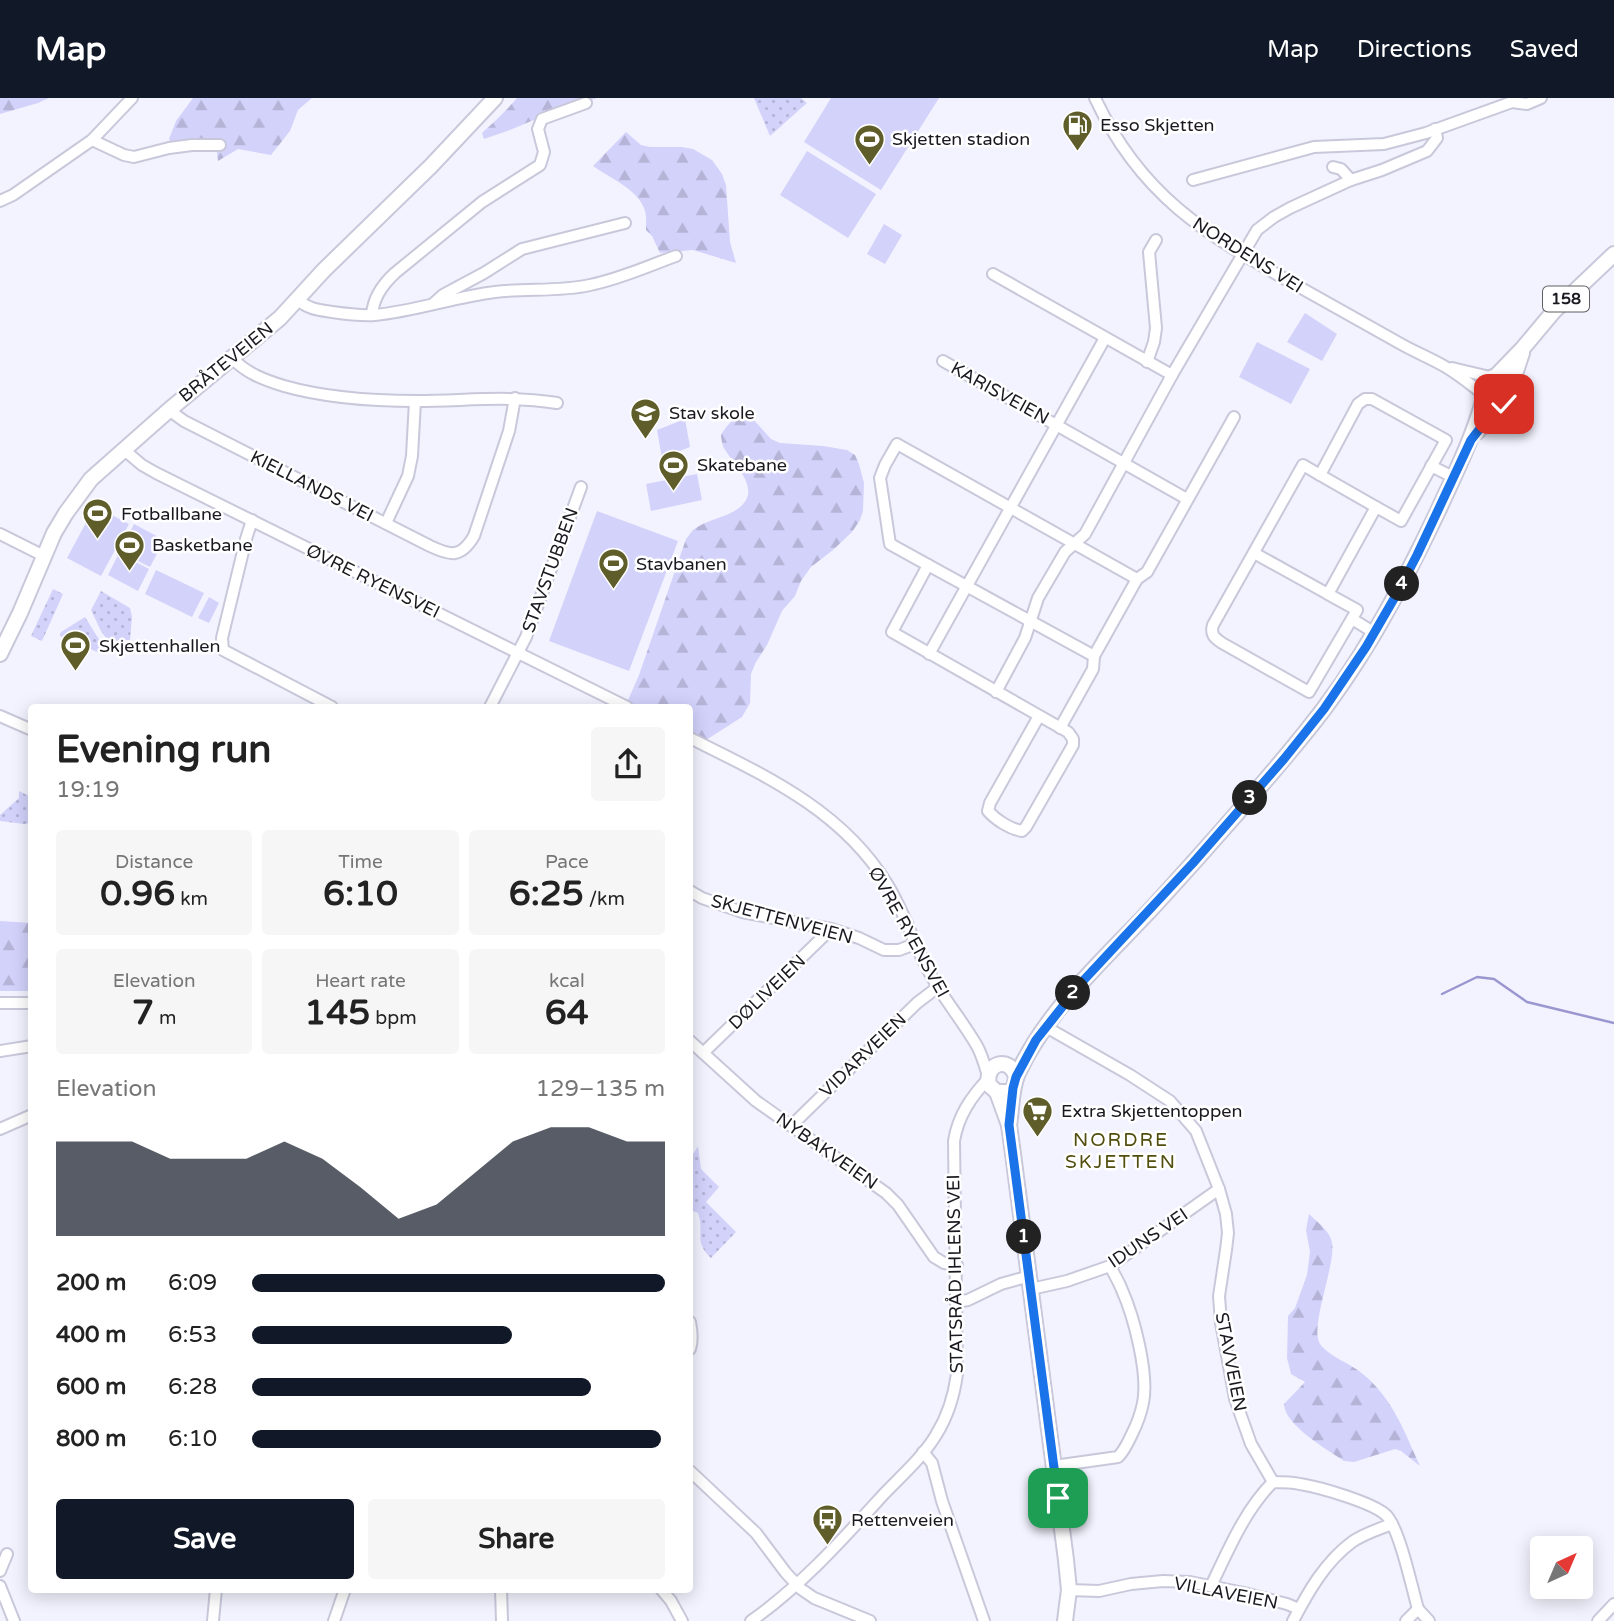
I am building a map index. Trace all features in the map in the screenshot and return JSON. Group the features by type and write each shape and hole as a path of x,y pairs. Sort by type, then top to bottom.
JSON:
{"main road":[{"name":"BRÅTEVEIEN","path":"1,649 60,523 86,485 123,449 272,326 324,270 426,172 495,98"},
{"name":"158","path":"1065,1621 1069,1590 1054,1466 1009,1125 995,1077 1036,1040 1088,975 1193,863 1284,759 1329,702 1375,632 1417,555 1471,440 1483,396 1483,386 1523,348 1554,311 1614,254"},
{"name":"158","path":"1471,440 1500,405 1510,398 1523,348"},
{"path":"1493,377 1507,379 1511,386"},
{"path":"1483,396 1489,404 1500,405"},
{"name":"158","path":"1009,1125 1015,1083 1036,1040"},
{"path":"1014,1070 1015,1083 1007,1091 995,1077 1014,1070"}],"street":[{"path":"0,201 13,195 92,140 132,98"},
{"name":"NORDENS VEI","path":"1095,98 1125,150 1155,187 1188,218 1265,268 1443,365 1483,396"},
{"path":"1193,180 1303,149 1349,144 1384,144 1426,133 1516,100 1527,104 1541,98"},
{"path":"372,315 376,297 395,273 482,202 540,165 544,152 538,129 542,119 586,103"},
{"path":"996,692 1025,638 1038,598 1065,552 1085,534 1172,375 1257,230 1281,212 1350,180 1427,151 1437,138 1435,129"},
{"path":"92,140 124,155 134,156 192,145 220,145"},
{"path":"1327,146 1332,163 1350,180"},
{"path":"432,305 522,249 625,223"},
{"path":"1147,362 1156,328 1149,251 1156,240"},
{"path":"298,300 314,309 353,314 398,312 498,291 562,289 591,285 628,275 676,256"},
{"path":"993,274 1172,375"},
{"name":"KARISVEIEN","path":"929,654 1105,338"},
{"path":"232,358 254,375 296,390 355,398 415,401 515,398 557,403"},
{"name":"KARISVEIEN","path":"943,361 1188,499"},
{"name":"NORDENS VEI","path":"1443,365 1493,377"},
{"name":"KIELLANDS VEI","path":"169,410 184,421 446,553 459,553 467,548 474,536 509,431 515,398"},
{"path":"1254,553 1357,610 1309,692 1222,643 1212,635 1213,625 1303,465 1320,475 1376,507 1401,521 1446,440 1371,399 1365,399 1358,404 1320,475"},
{"path":"386,523 408,475 412,456 415,401"},
{"path":"1060,728 1093,669 1094,656 1137,579 1147,572 1234,417"},
{"path":"1094,656 890,544 880,478 885,465 897,444 1137,579"},
{"name":"ØVRE RYENSVEI","path":"123,449 142,465 621,704"},
{"path":"1431,466 1453,477"},
{"name":"STAVSTUBBEN","path":"492,704 526,637 581,487"},
{"path":"1328,594 1376,507"},
{"path":"252,520 222,638 223,650 326,704"},
{"path":"0,534 44,556"},
{"path":"928,565 892,632 929,654 996,692 1039,716 1060,728 1073,739 1073,745 1026,827 1022,831 1016,830 994,817 988,811 989,803 1039,716"},
{"path":"1352,620 1375,632"},
{"path":"0,716 28,728"},
{"name":"ØVRE RYENSVEI","path":"693,740 790,789 835,822 859,847 896,900 938,988 995,1077"},
{"name":"SKJETTENVEIEN","path":"693,893 742,912 831,929 888,951 915,944"},
{"name":"DØLIVEIEN","path":"703,1053 831,929"},
{"name":"VIDARVEIEN","path":"791,1126 917,1003 938,988"},
{"path":"0,1003 28,1003"},
{"name":"STAVVEIEN","path":"1046,1027 1170,1101 1196,1131 1226,1214 1228,1233 1219,1296 1235,1399 1251,1444 1273,1482"},
{"name":"NYBAKVEIEN","path":"693,1044 756,1101 887,1193 931,1253 941,1262 957,1265"},
{"path":"3,1048 28,1046"},
{"name":"STATSRÅD IHLENS VEI","path":"751,1621 797,1585 837,1545 923,1452 940,1428 954,1393 957,1366 954,1141 960,1117 970,1100 995,1077"},
{"path":"0,1129 28,1117"},
{"name":"IDUNS VEI","path":"956,1302 968,1300 1012,1280 1067,1281 1110,1266 1219,1189"},
{"path":"1054,1466 1118,1457 1129,1440 1143,1403 1143,1364 1135,1330 1123,1291 1110,1266"},
{"path":"923,1452 932,1463 939,1493 984,1621"},
{"path":"693,1474 756,1533 797,1585 814,1598 870,1621"},
{"path":"1211,1586 1242,1523 1273,1482 1303,1484 1381,1510 1392,1524 1418,1609 1429,1621"},
{"path":"1293,1621 1329,1563 1354,1541 1392,1524"},
{"path":"0,1571 7,1554"},
{"name":"VILLAVEIEN","path":"1069,1590 1099,1591 1131,1584 1190,1582 1299,1609"},
{"path":"0,1586 14,1621"},
{"path":"213,1621 216,1593"},
{"path":"334,1621 344,1593"},
{"path":"502,1593 502,1621"},
{"path":"664,1593 682,1621"},
{"path":"1598,1621 1614,1604"},
{"path":"1406,1621 1418,1609"}],"green space":[{"path":"0,98 49,98 0,114"},
{"path":"193,98 312,98 298,110 290,131 271,155 238,149 218,161 216,144 174,146 169,139 176,121"},
{"path":"517,98 597,98 484,139 482,133"},
{"path":"754,98 801,98 807,103 770,136"},
{"name":"Skjetten stadion","path":"831,98 939,98 881,190 804,142"},
{"path":"626,132 641,145 693,149 712,160 726,185 730,242 736,263 693,250 660,253 646,230 646,213 640,201 629,189 593,166"},
{"path":"807,151 876,194 848,238 780,195"},
{"path":"884,224 902,235 885,264 867,254"},
{"path":"1305,313 1337,334 1322,361 1287,342"},
{"path":"1257,342 1310,369 1291,404 1239,377"},
{"path":"742,416 752,418 771,439 780,443 823,446 847,450 855,455 864,483 863,511 852,532 811,567 795,596 782,611 751,674 750,703 742,717 706,740 693,742 693,704 626,704 686,539 699,526 729,514 746,500 748,486 726,452 721,436 735,419"},
{"path":"685,419 690,447 662,458 657,430"},
{"name":"Skatebane","path":"697,474 702,500 651,511 646,484"},
{"name":"Fotballbane","path":"95,506 129,524 101,576 67,558"},
{"name":"Stavbanen","path":"597,511 678,541 629,671 549,641"},
{"path":"134,524 164,540 150,567 120,552"},
{"name":"Basketbane","path":"119,553 149,569 138,591 108,575"},
{"path":"156,570 204,593 192,617 145,594"},
{"path":"53,589 63,594 42,641 31,636"},
{"path":"101,591 130,608 130,640 121,640 111,645 101,631 91,610"},
{"path":"209,597 219,603 209,623 198,618"},
{"path":"85,617 105,649 102,654 60,636 61,632"},
{"path":"19,791 28,796 28,823 0,821 0,815 19,798"},
{"path":"0,921 28,923 28,991 0,991"},
{"path":"698,1146 701,1169 719,1187 706,1202 736,1232 711,1258 702,1247 698,1213 693,1211 693,1154"},
{"path":"1309,1214 1326,1231 1332,1243 1318,1324 1320,1344 1374,1384 1397,1417 1420,1466 1395,1449 1354,1462 1344,1461 1299,1429 1286,1412 1284,1404 1305,1382 1291,1374 1287,1358 1288,1316 1295,1308 1307,1275 1310,1252 1306,1230"}],"waterway":[{"path":"1442,994 1477,977 1494,979 1527,1002 1614,1023"}],"place":[{"name":"Esso Skjetten","path":"1077,152"},
{"name":"Skjetten stadion","path":"869,166"},
{"name":"Stav skole","path":"646,440"},
{"name":"Skatebane","path":"674,492"},
{"name":"Fotballbane","path":"98,541"},
{"name":"Basketbane","path":"129,572"},
{"name":"Stavbanen","path":"613,591"},
{"name":"Skjettenhallen","path":"76,673"},
{"name":"Extra Skjettentoppen","path":"1038,1138"},
{"name":"Rettenveien","path":"828,1547"}],"district":[{"name":"NORDRE SKJETTEN","path":"1121,1151"}],"route":[{"path":"1058,1498 1009,1125 1016,1077 1036,1040 1082,982 1193,863 1324,709 1366,647 1395,597 1471,440 1492,413 1504,404"}]}
